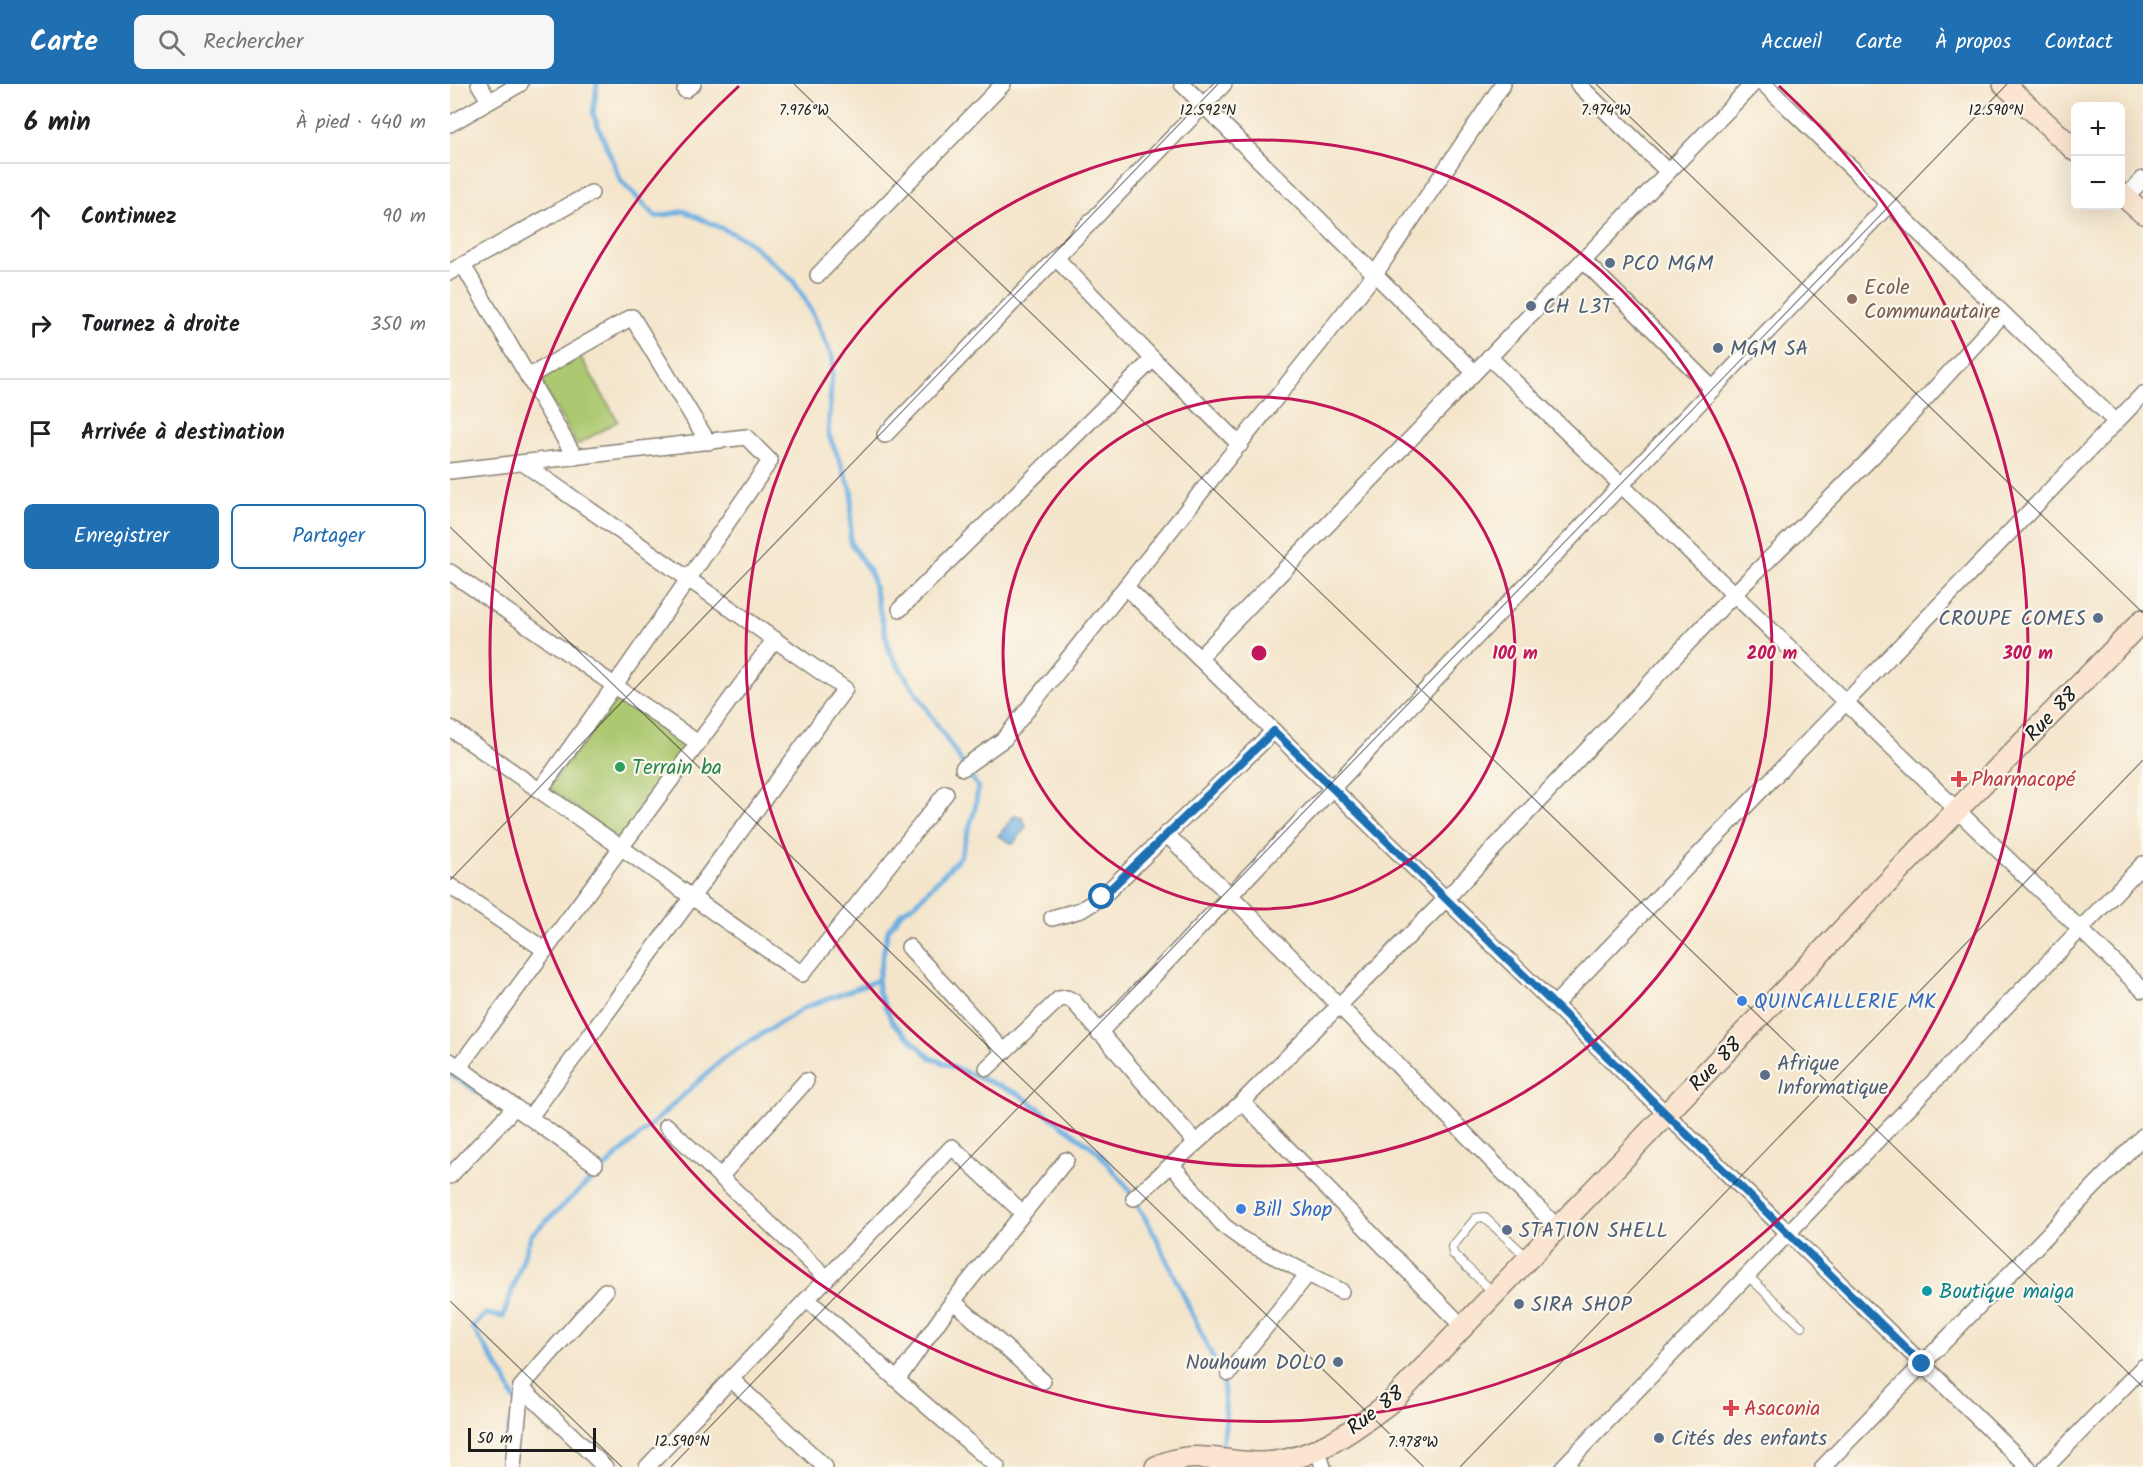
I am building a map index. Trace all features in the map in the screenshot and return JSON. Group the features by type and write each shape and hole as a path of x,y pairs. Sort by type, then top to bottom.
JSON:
{"main road":[{"path":"2006,85 2071,146"},
{"path":"2125,197 2143,213"},
{"name":"Rue 88","path":"1156,1467 1188,1457 1259,1464 1320,1458 1393,1400 1957,810 2143,620"}],"street":[{"path":"479,84 489,102"},
{"path":"450,124 520,84"},
{"path":"818,275 1003,84"},
{"path":"1182,84 1474,372"},
{"path":"885,435 1224,84"},
{"path":"963,768 1004,738 1375,274 1503,84"},
{"path":"1578,84 1668,172"},
{"path":"1199,658 1753,84"},
{"path":"1764,84 2116,422"},
{"path":"2125,193 2143,179"},
{"path":"575,457 528,377 456,268 591,193"},
{"path":"1099,1033 1889,204"},
{"path":"1057,259 1240,445"},
{"path":"1583,260 1713,389"},
{"path":"1134,1198 1242,1102 1446,899 1734,594 1873,456 2003,314"},
{"path":"528,377 632,317 708,441"},
{"path":"1489,357 2143,990"},
{"path":"900,609 1153,359"},
{"path":"1554,1005 2143,394"},
{"path":"450,471 746,437 770,461 540,790"},
{"path":"523,463 845,689 530,1117"},
{"path":"450,572 698,743"},
{"path":"1126,587 2028,1467"},
{"path":"595,1164 455,1064 545,950 775,639"},
{"path":"450,728 802,974 946,793"},
{"path":"1052,918 1081,910 1102,897 1274,731"},
{"path":"1167,834 1557,1227"},
{"path":"1563,1467 2143,864"},
{"path":"450,886 545,950"},
{"path":"909,947 1004,1051"},
{"path":"987,1068 1059,999 1073,1000 1099,1033 1196,1143"},
{"path":"720,1177 806,1081"},
{"path":"1242,1102 1463,1327"},
{"path":"450,1176 515,1107"},
{"path":"667,1126 826,1278"},
{"path":"1823,1467 2143,1136"},
{"path":"647,1467 951,1147 1023,1213"},
{"path":"897,1380 953,1301 1066,1160"},
{"path":"1172,1165 1224,1226 1243,1240 1341,1291"},
{"path":"1229,1373 1308,1274"},
{"path":"513,1467 521,1387 605,1291"},
{"path":"807,1299 997,1467"},
{"path":"953,1301 1043,1381"},
{"path":"2046,1467 2143,1367"},
{"path":"731,1379 825,1467"},
{"path":"521,1387 605,1467"}],"lane":[{"path":"1494,1293 1451,1250 1476,1218 1484,1217 1528,1257"},
{"path":"1747,1275 1802,1327"}],"green space":[{"path":"579,354 618,421 577,445 538,378"},
{"name":"Terrain ba","path":"616,692 690,746 622,842 549,788"}],"water":[{"path":"1014,816 1023,818 1026,827 1013,844 998,836"}],"waterway":[{"path":"597,84 593,114 621,181 656,217 684,211 745,239 793,280 812,312 833,359 828,433 852,491 850,542 871,574 890,653 978,787 975,809 960,857 917,902 901,913 888,930 878,991 893,1023 931,1058 1019,1094 1096,1150 1127,1187 1156,1237 1223,1379 1226,1422 1220,1454"},
{"path":"514,1399 505,1378 472,1327 486,1314 503,1317 531,1235 726,1056 806,1007 878,980"},
{"path":"450,1073 597,1174"},
{"path":"503,1467 510,1423"}],"place":[{"name":"PCO MGM","path":"1610,263"},
{"name":"Ecole Communautaire","path":"1852,299"},
{"name":"CH L3T","path":"1531,306"},
{"name":"MGM SA","path":"1718,348"},
{"name":"CROUPE COMES","path":"2098,618"},
{"name":"Terrain ba","path":"620,767"},
{"name":"Pharmacopé","path":"1959,779"},
{"name":"QUINCAILLERIE MK","path":"1742,1001"},
{"name":"Afrique Informatique","path":"1765,1075"},
{"name":"Bill Shop","path":"1241,1209"},
{"name":"STATION SHELL","path":"1507,1230"},
{"name":"Boutique maiga","path":"1927,1291"},
{"name":"SIRA SHOP","path":"1519,1304"},
{"name":"Nouhoum DOLO","path":"1338,1362"},
{"name":"Asaconia","path":"1731,1408"},
{"name":"Cités des enfants","path":"1659,1438"}],"route":[{"path":"1102,897 1274,731 1922,1364"}]}
